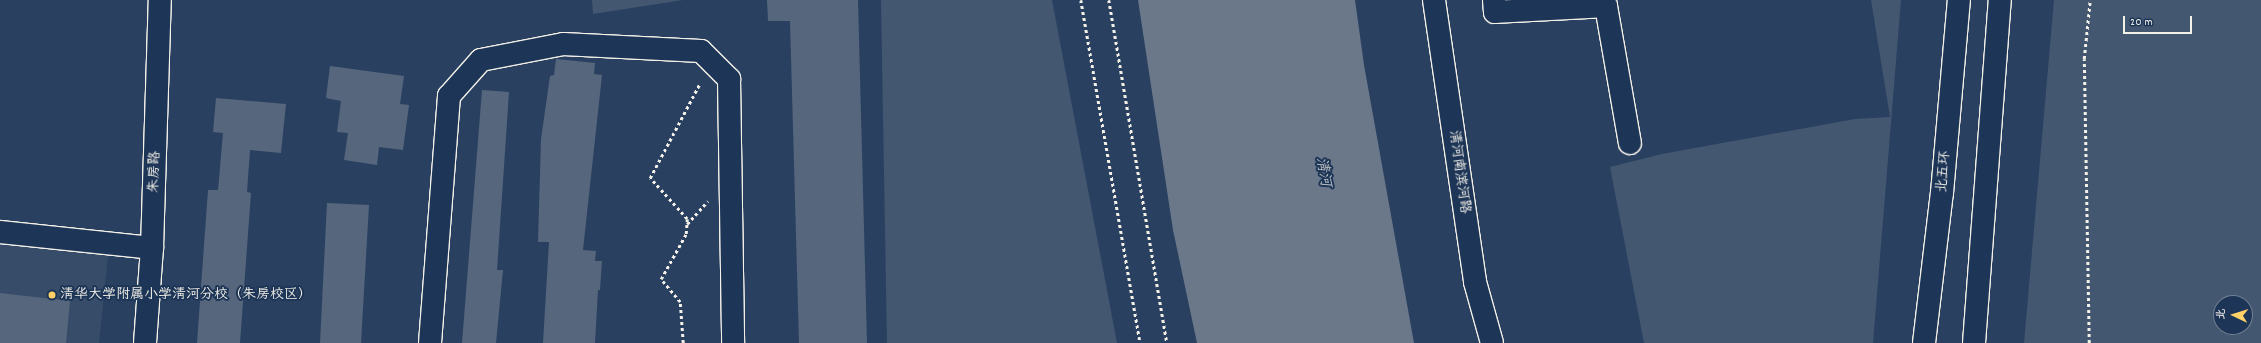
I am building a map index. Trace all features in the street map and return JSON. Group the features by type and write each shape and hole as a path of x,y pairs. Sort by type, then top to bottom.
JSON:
{"main road":[{"name":"朱房路","path":"145,343 152,248 160,0"},
{"name":"清河南滨河路","path":"1434,0 1475,282 1492,343"},
{"path":"1494,0 1495,12 1606,6 1630,143"},
{"name":"北五环","path":"1924,343 1942,193 1959,0"},
{"path":"1974,343 2000,0"},
{"path":"430,343 449,96 481,60 563,44 701,50 729,79 733,343"},
{"path":"0,232 152,248"}],"path":[{"path":"1082,0 1140,343"},
{"path":"1109,0 1167,343"},
{"path":"2089,343 2090,327 2084,59 2090,0"},
{"path":"683,343 680,302 661,279 686,234 687,219 650,178 712,61"}],"shaded area":[{"path":"592,0 683,0 593,14"},
{"path":"881,0 1052,0 1117,343 887,343"},
{"path":"1871,0 1901,0 1873,343 1644,343 1610,167 1662,154 1855,119 1890,117"},
{"path":"2054,0 2261,0 2261,343 2024,343"},
{"name":"清华大学附属小学清河分校（朱房校区）","path":"0,237 109,247 99,343 0,343"}],"water":[{"name":"清河","path":"1138,0 1355,0 1364,65 1414,343 1197,343 1173,230"}],"building":[{"path":"767,0 858,0 867,343 799,343 790,21 768,21"},
{"path":"556,59 595,63 594,74 602,75 583,250 596,251 595,261 602,261 600,290 598,290 595,343 543,343 549,242 538,242 541,139 550,76 554,75"},
{"path":"330,66 404,76 400,104 409,105 403,150 379,147 377,165 344,160 348,133 337,132 341,101 326,98"},
{"path":"482,90 509,92 497,270 503,270 496,343 462,343"},
{"path":"216,98 286,104 281,153 250,150 247,192 251,193 240,343 197,343 208,190 218,190 223,133 213,132"},
{"path":"327,203 369,205 361,343 320,343"},
{"path":"0,293 70,301 66,343 0,343"}],"place":[{"name":"清华大学附属小学清河分校（朱房校区）","path":"52,295"}]}
